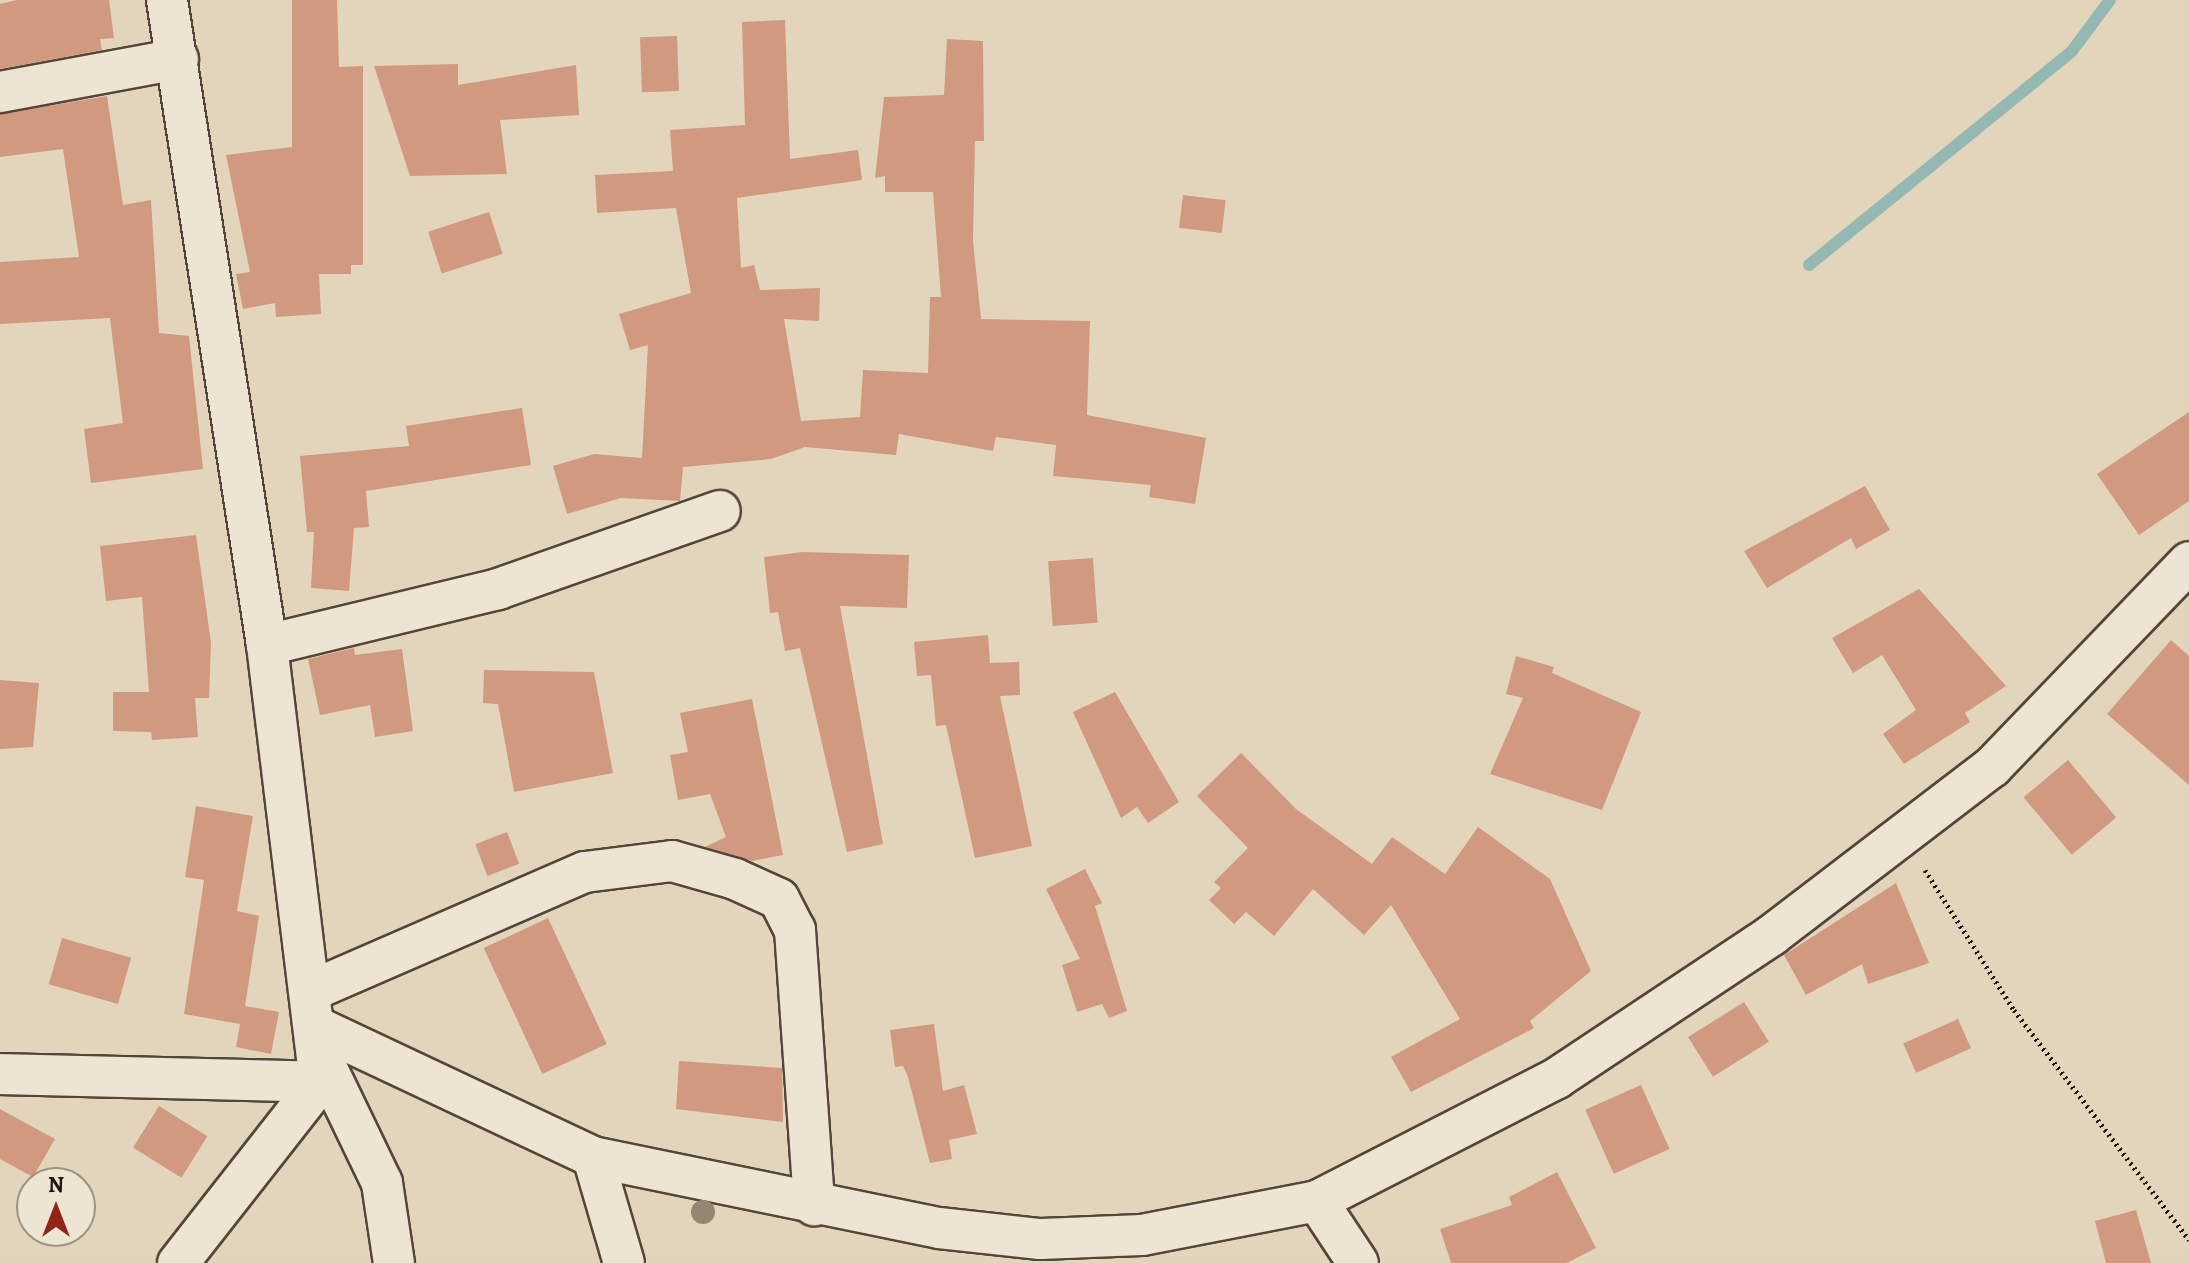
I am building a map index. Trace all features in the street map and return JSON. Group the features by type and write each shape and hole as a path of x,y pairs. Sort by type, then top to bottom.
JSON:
{"street":[{"path":"167,0 267,645 318,1038 382,1183 394,1263"},
{"path":"0,92 178,59"},
{"path":"267,645 498,589 720,511"},
{"path":"318,1038 593,1157 814,1205 1040,1239 1142,1235 1317,1201 1557,1078 1772,935 1992,767 2189,562"},
{"path":"0,1074 318,1038 585,872 672,861 735,879 779,899 795,930 814,1205"},
{"path":"178,1263 318,1038"},
{"path":"593,1157 624,1263"},
{"path":"1317,1201 1358,1263"}],"path":[{"path":"1903,835 2014,1010 2189,1240"}],"building":[{"path":"17,0 109,0 114,38 100,39 102,50 0,69 0,4"},
{"path":"292,0 337,0 339,67 363,66 363,265 351,265 351,274 319,274 321,314 276,317 275,303 243,309 236,274 250,272 226,155 292,147"},
{"path":"785,20 790,159 858,150 862,180 737,198 741,268 754,265 760,290 820,288 819,321 784,319 801,421 860,417 863,370 928,373 930,297 941,297 933,192 885,192 885,176 875,178 884,97 944,95 947,39 983,41 984,141 975,141 973,241 981,319 1090,321 1087,415 1206,438 1195,504 1149,497 1151,485 1053,476 1056,445 996,437 993,451 899,434 896,455 805,447 771,459 683,467 680,501 621,498 567,514 553,466 594,454 642,458 648,345 630,350 619,314 691,293 676,208 597,213 595,175 673,171 670,130 745,125 742,22"},
{"path":"677,36 679,91 642,92 640,37"},
{"path":"458,64 458,85 576,65 579,115 500,120 507,174 410,176 374,66"},
{"path":"107,96 123,205 151,200 159,333 189,336 203,469 91,483 84,429 123,423 110,318 0,324 0,262 79,257 63,149 0,157 0,114"},
{"path":"1183,195 1226,200 1222,233 1179,228"},
{"path":"489,212 503,254 442,274 428,232"},
{"path":"522,408 531,465 366,491 369,527 354,528 349,591 311,588 314,532 307,532 300,456 409,446 406,426"},
{"path":"2189,412 2189,501 2139,535 2097,474"},
{"path":"1865,486 1890,530 1856,549 1851,538 1767,588 1744,551"},
{"path":"196,535 211,643 209,698 195,698 198,737 152,740 151,732 113,731 113,692 149,692 142,597 106,601 100,546"},
{"path":"802,552 909,555 907,608 840,606 883,844 847,852 800,648 785,651 778,612 770,613 764,557"},
{"path":"1093,558 1098,623 1053,626 1048,561"},
{"path":"1919,589 2006,686 1965,713 1970,722 1904,764 1883,734 1916,710 1882,655 1853,673 1832,638"},
{"path":"988,635 990,663 1019,662 1020,695 1000,696 1032,846 975,858 946,725 936,726 931,675 917,676 914,642"},
{"path":"2171,640 2189,656 2189,785 2107,714"},
{"path":"354,648 355,655 402,649 413,731 375,737 370,705 320,715 308,659"},
{"path":"1516,656 1554,667 1552,673 1641,712 1602,810 1490,774 1523,698 1506,694"},
{"path":"484,670 594,672 613,773 514,792 498,704 483,703"},
{"path":"0,680 39,683 33,747 0,749"},
{"path":"1115,692 1179,802 1148,823 1137,807 1121,818 1073,712"},
{"path":"752,699 783,855 752,861 705,847 726,837 710,794 678,800 670,755 688,752 680,713"},
{"path":"1241,753 1296,809 1372,864 1392,837 1445,874 1478,827 1550,879 1591,971 1530,1021 1534,1028 1411,1092 1391,1057 1460,1019 1391,905 1364,935 1313,889 1274,936 1246,912 1234,924 1209,900 1221,888 1214,882 1248,848 1197,796"},
{"path":"2068,760 2116,817 2072,855 2024,797"},
{"path":"196,806 253,816 237,911 259,916 245,1006 279,1012 271,1054 236,1047 240,1024 184,1014 204,880 185,877"},
{"path":"507,832 519,864 487,876 475,844"},
{"path":"1085,869 1102,903 1095,906 1127,1011 1109,1018 1102,1004 1077,1012 1062,965 1080,959 1046,889"},
{"path":"1896,883 1929,963 1868,984 1862,964 1806,995 1784,955"},
{"path":"548,918 607,1044 542,1074 484,948"},
{"path":"62,938 131,958 118,1004 49,984"},
{"path":"1744,1002 1769,1042 1713,1077 1688,1037"},
{"path":"1958,1019 1971,1048 1916,1073 1903,1043"},
{"path":"934,1024 943,1091 964,1085 977,1134 949,1140 952,1159 930,1163 908,1077 903,1066 895,1067 890,1030"},
{"path":"679,1061 782,1068 783,1122 676,1109"},
{"path":"1641,1085 1669,1149 1614,1174 1585,1110"},
{"path":"159,1106 207,1136 181,1178 133,1148"},
{"path":"0,1109 55,1139 39,1167 16,1168 0,1159"},
{"path":"1557,1172 1596,1248 1567,1263 1451,1263 1440,1229 1512,1205 1509,1197"},
{"path":"2136,1210 2151,1263 2106,1263 2095,1221"}],"waterway":[{"path":"1809,265 2072,51 2110,0"}]}
